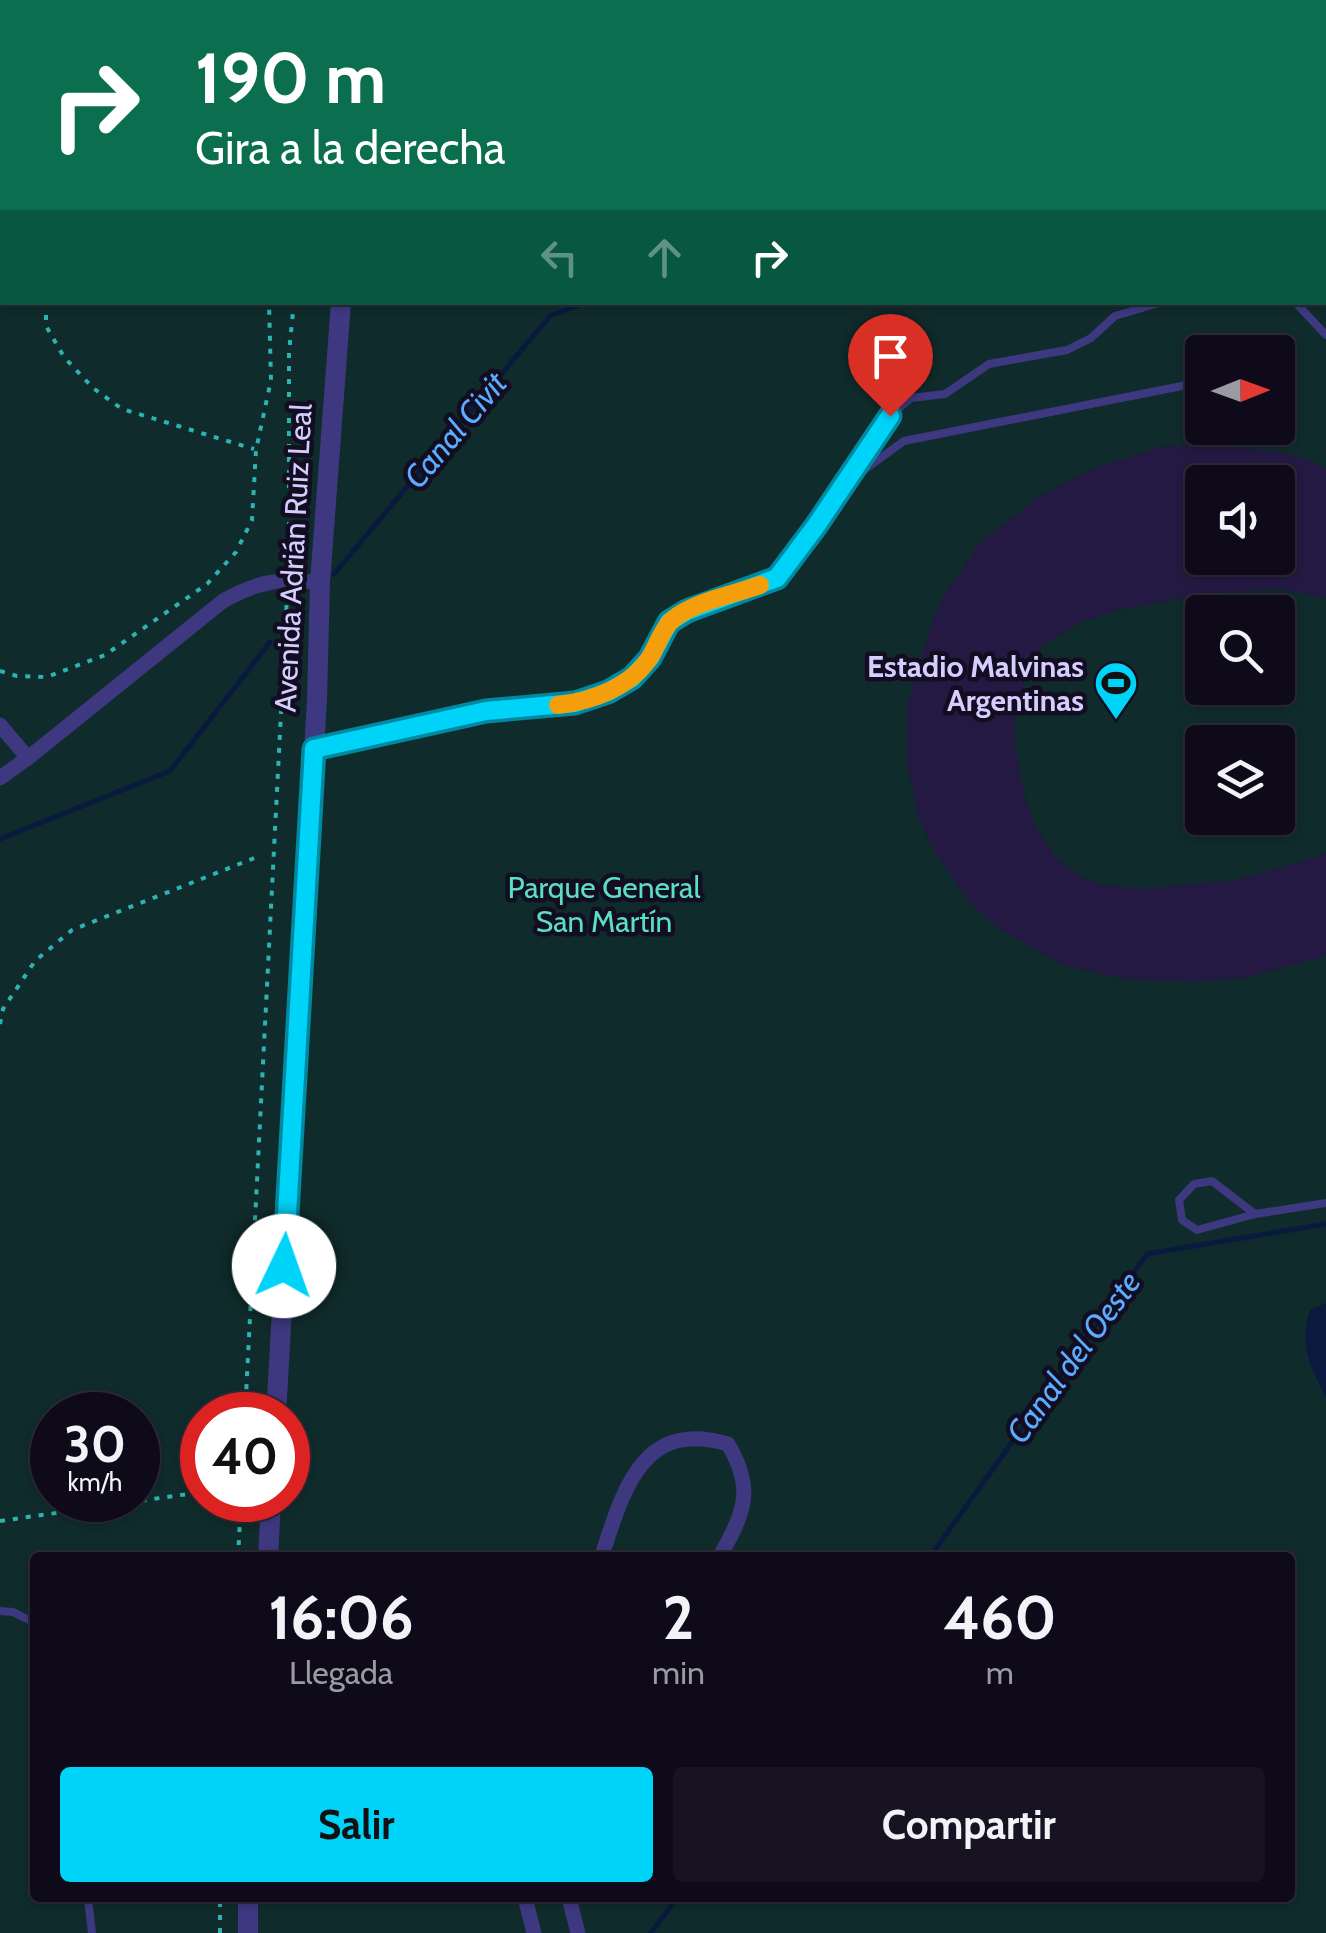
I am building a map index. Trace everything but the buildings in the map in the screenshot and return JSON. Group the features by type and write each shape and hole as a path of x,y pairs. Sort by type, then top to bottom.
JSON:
{"street":[{"name":"Avenida Adrián Ruiz Leal","path":"277,1392 320,582 340,305"},
{"path":"0,778 223,600 250,585 288,580 320,582"},
{"path":"0,726 28,758"},
{"path":"604,1552 632,1474 652,1453 678,1440 704,1437 728,1444 740,1464 746,1486 742,1516 722,1552"},
{"path":"268,1552 270,1522"},
{"path":"248,1902 248,1933"},
{"path":"527,1902 534,1933"},
{"path":"570,1902 578,1933"}],"lane":[{"path":"314,749 486,711 575,703 608,692 632,678 650,658 669,622 687,611 777,578 890,416 911,398 945,394 990,364 1067,350 1091,338 1115,316 1152,305"},
{"path":"1298,305 1326,336"},
{"path":"846,483 904,441 1185,385"},
{"path":"1254,1214 1212,1181 1194,1184 1179,1200 1182,1220 1197,1230 1254,1214 1326,1203"},
{"path":"0,1611 30,1620"},
{"path":"88,1902 92,1933"}],"path":[{"path":"46,305 46,326 64,356 93,388 122,409 256,450"},
{"path":"0,671 47,677 105,654 207,584 236,552 252,520 256,450 270,380 269,305"},
{"path":"246,1392 288,580 294,305"},
{"path":"0,1024 3,1009 34,960 72,930 258,857"},
{"path":"0,1521 180,1495"},
{"path":"238,1552 240,1522"},
{"path":"220,1902 220,1933"}],"green space":[{"name":"Parque General San Martín","path":"0,305 1326,305 1326,1933 0,1933"}],"water":[{"path":"1326,1303 1326,1397 1311,1365 1305,1334 1310,1310"}],"waterway":[{"name":"Canal Civit","path":"334,574 550,316 579,305"},
{"name":"Canal Civit","path":"0,839 170,771 270,642"},
{"name":"Canal del Oeste","path":"933,1552 1147,1254 1326,1224"},
{"name":"Canal del Oeste","path":"651,1933 674,1902"}],"slow traffic":[{"path":"558,705 608,692 632,678 650,658 669,622 687,611 760,585"}],"place":[{"name":"Estadio Malvinas Argentinas","path":"1116,721"}],"route":[{"path":"284,1266 314,749 486,711 575,703 608,692 632,678 650,658 669,622 687,611 777,578 890,416"}]}
